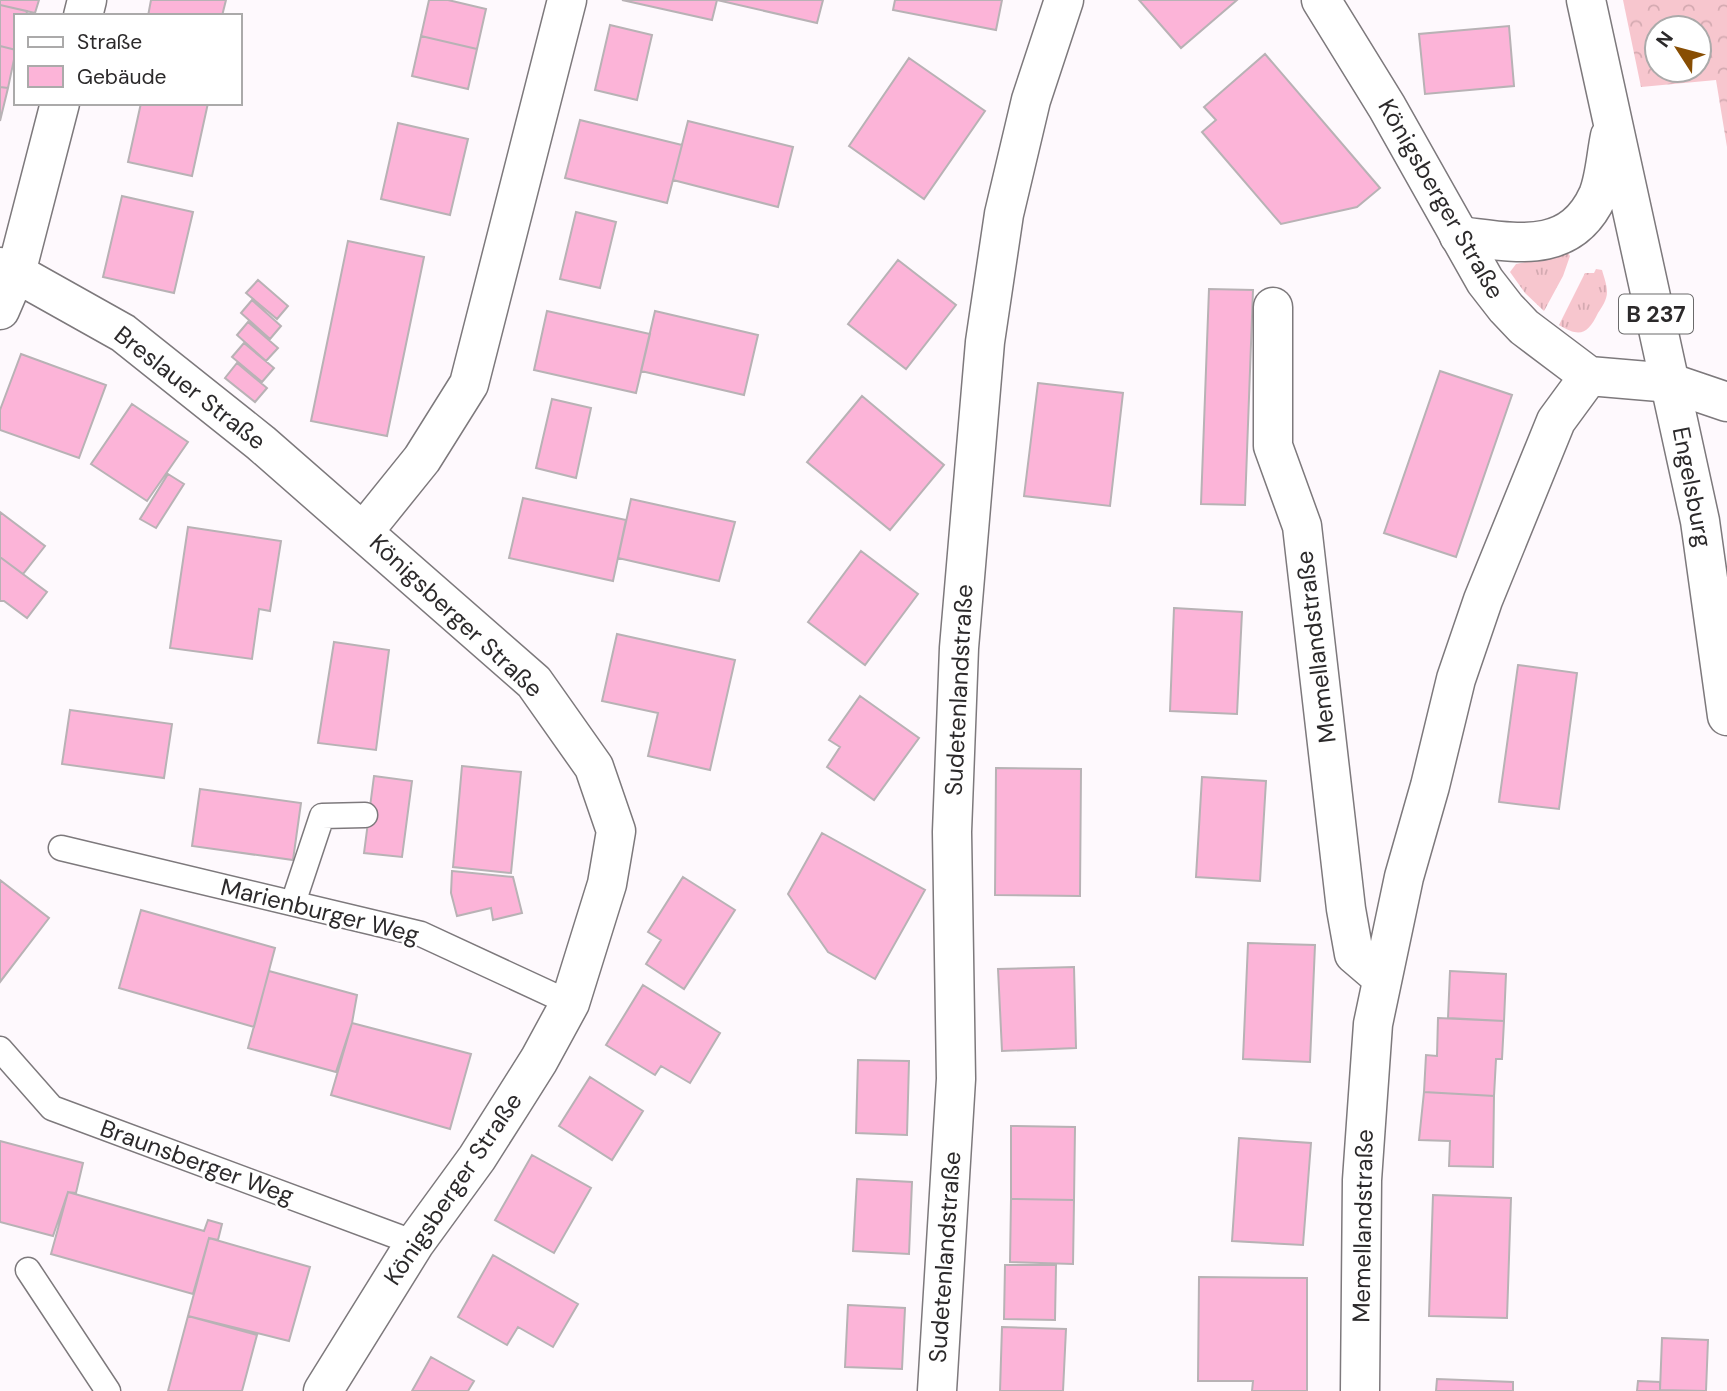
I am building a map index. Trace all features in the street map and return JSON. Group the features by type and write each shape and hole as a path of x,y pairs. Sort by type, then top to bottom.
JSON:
{"street":[{"name":"Königsberger Straße","path":"323,1391 415,1243 477,1158 539,1060 570,1003 607,884 616,831 594,767 534,682 364,531 422,459 469,384 568,0"},
{"name":"Sudetenlandstraße","path":"937,1391 957,1079 952,832 959,648 985,342 1004,214 1028,112 1064,0"},
{"name":"Königsberger Straße","path":"1321,0 1387,107 1485,281 1524,327 1589,376"},
{"name":"B 237","path":"1587,0 1671,383"},
{"path":"0,310 8,270 59,105"},
{"path":"1459,236 1533,243 1555,239 1569,232 1580,222 1598,194 1613,121"},
{"name":"Breslauer Straße","path":"8,270 123,334 261,443 364,531"},
{"name":"Memellandstraße","path":"1273,307 1273,446 1302,526 1350,931 1354,954 1381,978"},
{"path":"1589,376 1671,383 1727,402"},
{"name":"Memellandstraße","path":"1360,1391 1362,1180 1373,1024 1381,978 1404,877 1456,679 1474,626 1556,421 1589,376"},
{"name":"Engelsburg","path":"1671,383 1700,521 1727,716"}],"lane":[{"path":"293,904 322,816 365,815"},
{"name":"Marienburger Weg","path":"61,848 421,934 570,1003"},
{"name":"Braunsberger Weg","path":"0,1049 52,1108 415,1243"},
{"path":"29,1270 108,1391"}],"green space":[{"path":"1623,0 1727,0 1727,147 1716,80 1713,80 1713,14 1643,14 1643,84 1673,84 1641,87"},
{"path":"1568,253 1570,256 1563,276 1544,311 1525,293 1510,272 1516,264"},
{"path":"1596,269 1602,270 1607,292 1591,326 1583,332 1573,332 1559,325 1585,273 1594,273"}],"building":[{"path":"0,0 39,0 35,13 0,5"},
{"path":"151,0 226,0 222,14 148,14"},
{"path":"429,0 448,0 486,9 477,49 421,36"},
{"path":"622,0 717,0 712,20"},
{"path":"717,0 823,0 817,23"},
{"path":"895,0 1002,0 996,30 893,10"},
{"path":"1139,0 1237,0 1181,48"},
{"path":"0,5 27,11 26,14 14,14 14,50 0,46"},
{"path":"610,25 652,35 637,100 595,90"},
{"path":"1509,26 1514,86 1425,94 1419,34"},
{"path":"421,36 477,49 468,89 412,76"},
{"path":"0,46 14,50 14,60 8,88 0,87"},
{"path":"1265,54 1380,188 1357,207 1281,224 1202,132 1216,120 1204,107"},
{"path":"909,58 985,111 924,199 849,146"},
{"path":"0,87 8,88 0,121"},
{"path":"141,105 208,105 192,176 128,162"},
{"path":"580,120 682,145 667,203 565,178"},
{"path":"688,121 793,147 778,207 673,180"},
{"path":"398,123 468,139 450,215 381,199"},
{"path":"122,196 193,212 174,293 103,277"},
{"path":"576,212 616,222 600,288 560,279"},
{"path":"348,241 424,257 387,436 311,421"},
{"path":"898,260 956,305 906,369 848,324"},
{"path":"258,280 288,306 277,319 246,293"},
{"path":"1209,289 1253,290 1245,505 1201,504"},
{"path":"252,300 281,326 270,339 241,313"},
{"path":"547,311 650,334 636,393 534,370"},
{"path":"655,311 758,335 744,395 641,371"},
{"path":"248,322 278,348 266,361 237,335"},
{"path":"244,343 274,368 262,382 232,357"},
{"path":"21,354 106,385 79,458 0,430 0,410"},
{"path":"237,363 267,388 255,402 225,378"},
{"path":"1440,371 1512,395 1456,557 1384,533"},
{"path":"1038,383 1123,393 1110,506 1024,496"},
{"path":"862,396 944,465 890,530 807,462"},
{"path":"552,399 591,408 576,478 536,468"},
{"path":"132,404 188,442 147,501 91,464"},
{"path":"168,474 184,484 156,528 140,519"},
{"path":"523,498 626,520 613,581 509,558"},
{"path":"631,499 735,522 719,581 618,558"},
{"path":"0,512 45,546 23,574 0,557"},
{"path":"188,527 281,541 270,611 259,609 252,659 170,648"},
{"path":"861,551 918,594 865,665 808,622"},
{"path":"0,557 47,592 27,618 4,601 0,601"},
{"path":"1174,608 1242,612 1237,714 1170,711"},
{"path":"617,634 735,660 710,770 648,756 658,713 602,701"},
{"path":"334,642 389,650 376,750 318,743"},
{"path":"1518,665 1577,673 1559,809 1499,802"},
{"path":"860,696 919,738 874,800 827,767 840,747 829,740"},
{"path":"70,710 172,724 164,778 62,764"},
{"path":"462,766 521,772 511,873 453,867"},
{"path":"996,768 1081,769 1080,896 995,895"},
{"path":"374,776 412,781 402,857 364,853"},
{"path":"1202,777 1266,781 1260,881 1196,877"},
{"path":"200,789 301,803 293,860 192,846"},
{"path":"822,833 925,890 875,979 828,952 788,894"},
{"path":"452,871 513,877 522,913 493,920 491,908 457,916 451,893"},
{"path":"683,877 735,910 684,989 646,964 661,940 648,932"},
{"path":"0,880 49,918 0,982"},
{"path":"141,910 275,948 254,1027 119,988"},
{"path":"1248,943 1315,945 1310,1062 1243,1059"},
{"path":"1074,967 1076,1048 1002,1051 998,969"},
{"path":"269,971 357,995 352,1023 336,1072 248,1048"},
{"path":"1450,971 1506,974 1504,1021 1448,1018"},
{"path":"643,985 720,1033 690,1083 661,1066 655,1075 606,1045"},
{"path":"1438,1018 1504,1021 1502,1059 1496,1059 1494,1096 1424,1092 1426,1055 1437,1056"},
{"path":"352,1023 471,1054 450,1129 331,1095"},
{"path":"858,1060 909,1061 907,1135 856,1133"},
{"path":"590,1077 643,1111 612,1160 559,1126"},
{"path":"1424,1092 1494,1096 1493,1167 1449,1166 1450,1141 1419,1140"},
{"path":"1011,1126 1075,1127 1074,1200 1011,1199"},
{"path":"1239,1138 1311,1143 1303,1245 1232,1241"},
{"path":"0,1141 83,1163 76,1193 68,1192 53,1236 0,1222"},
{"path":"532,1155 591,1188 554,1253 495,1220"},
{"path":"857,1179 912,1182 909,1254 853,1251"},
{"path":"68,1192 204,1231 208,1220 222,1224 218,1240 209,1238 193,1294 51,1254"},
{"path":"1433,1195 1511,1198 1507,1318 1429,1316"},
{"path":"1011,1199 1074,1200 1073,1264 1010,1262"},
{"path":"209,1238 310,1267 289,1341 188,1316"},
{"path":"493,1255 578,1304 553,1347 518,1327 507,1345 458,1317"},
{"path":"1005,1265 1056,1265 1055,1320 1004,1319"},
{"path":"1199,1277 1307,1278 1307,1391 1252,1391 1253,1381 1198,1381"},
{"path":"848,1305 905,1308 902,1369 845,1367"},
{"path":"188,1316 257,1335 242,1391 168,1391"},
{"path":"1002,1327 1066,1329 1063,1391 1000,1391"},
{"path":"1662,1338 1708,1340 1706,1391 1660,1390"},
{"path":"431,1357 474,1381 468,1391 412,1391"},
{"path":"1437,1379 1513,1382 1513,1391 1436,1391"},
{"path":"1638,1381 1660,1382 1660,1390 1671,1391 1637,1391"}]}
